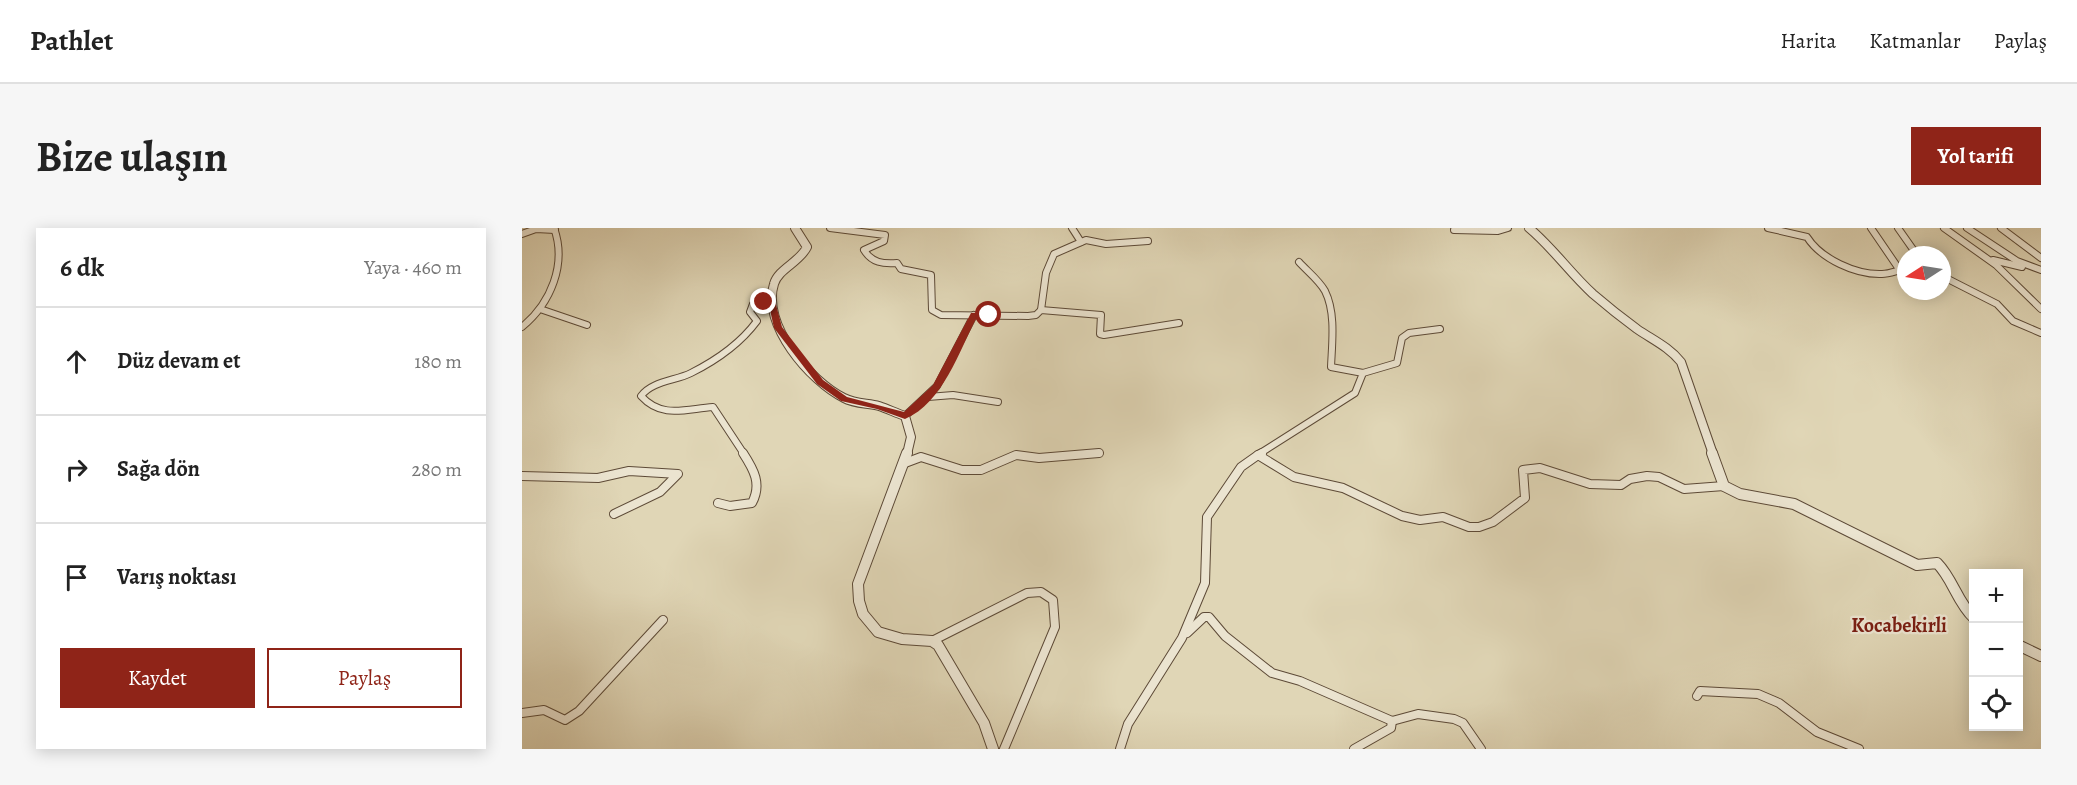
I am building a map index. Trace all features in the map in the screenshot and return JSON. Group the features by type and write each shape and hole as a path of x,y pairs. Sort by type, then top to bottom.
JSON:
{"street":[{"path":"795,228 807,248 802,259 774,280 771,295 778,328 820,382 844,399 878,406 905,416"},
{"path":"830,228 885,235 884,241 866,247 864,250 868,258 875,262 897,263 901,269 931,275 933,278 930,296 932,310 935,313 974,315 1035,315 1041,310 1046,273 1054,254 1081,242 1086,240 1106,244 1148,241"},
{"path":"1072,228 1081,242"},
{"path":"1454,230 1498,231 1508,228"},
{"path":"1529,228 1551,246 1567,269 1594,295 1637,329 1672,351 1681,362 1724,486"},
{"path":"1768,228 1807,237"},
{"path":"1803,228 1810,244 1821,252 1866,274 1885,274 1897,271"},
{"path":"1871,228 1897,261"},
{"path":"1898,228 1911,246"},
{"path":"1944,228 1986,258 2041,309"},
{"path":"1967,228 2017,261 2041,270"},
{"path":"2001,228 2041,258"},
{"path":"522,234 536,229 555,229 560,246 557,270 540,309 534,318 522,327"},
{"path":"1986,258 2041,270"},
{"path":"1299,262 1324,290 1327,297 1332,320 1331,367 1363,373 1387,368 1397,363 1402,338 1410,333 1440,329"},
{"path":"1951,281 1997,304 2013,321 2041,333"},
{"path":"718,503 730,506 752,503 758,491 756,477 751,467 722,424 714,407 689,412 668,412 656,409 641,396 645,389 653,384 681,378 725,353 748,334 757,321 750,312 753,304 772,302"},
{"path":"540,309 586,325"},
{"path":"1041,310 1101,315 1100,334 1104,335 1179,323"},
{"path":"905,416 928,397 937,386 974,315"},
{"path":"1120,749 1128,724 1139,704 1182,638 1205,583 1208,517 1241,467 1355,393 1363,373"},
{"path":"928,397 953,395 998,402"},
{"path":"905,416 911,437 905,463 858,584 857,599 868,626 882,636 932,641 938,645 984,723 993,749"},
{"path":"905,463 921,458 962,470 981,470 1016,455 1039,458 1099,453"},
{"path":"1258,455 1294,477 1343,488 1402,516 1419,520 1443,516 1469,527 1493,522 1525,498 1523,470 1540,468 1590,484 1621,485 1630,479 1647,476 1659,477 1684,489 1724,486 1740,494 1794,504 1903,560 1917,565 1937,563 1947,571 1954,594 1969,612"},
{"path":"522,476 598,478 629,471 678,474 677,480 666,489 614,514"},
{"path":"932,641 1027,592 1041,592 1053,600 1055,627 1004,749"},
{"path":"1182,638 1204,617 1209,617 1225,636 1272,673 1300,681 1392,721 1418,714 1454,719 1462,723 1481,749"},
{"path":"522,712 534,707 547,709 565,720 579,711 663,620"},
{"path":"2023,647 2041,656"},
{"path":"1697,696 1700,691 1711,690 1758,694 1779,703 1817,732 1859,749"},
{"path":"1354,749 1391,728 1392,721"}],"district":[{"name":"Kocabekirli","path":"1899,625"}],"route":[{"path":"764,302 772,302 778,328 791,348 820,382 844,399 878,406 905,416 928,397 937,386 974,315 989,315"}]}
